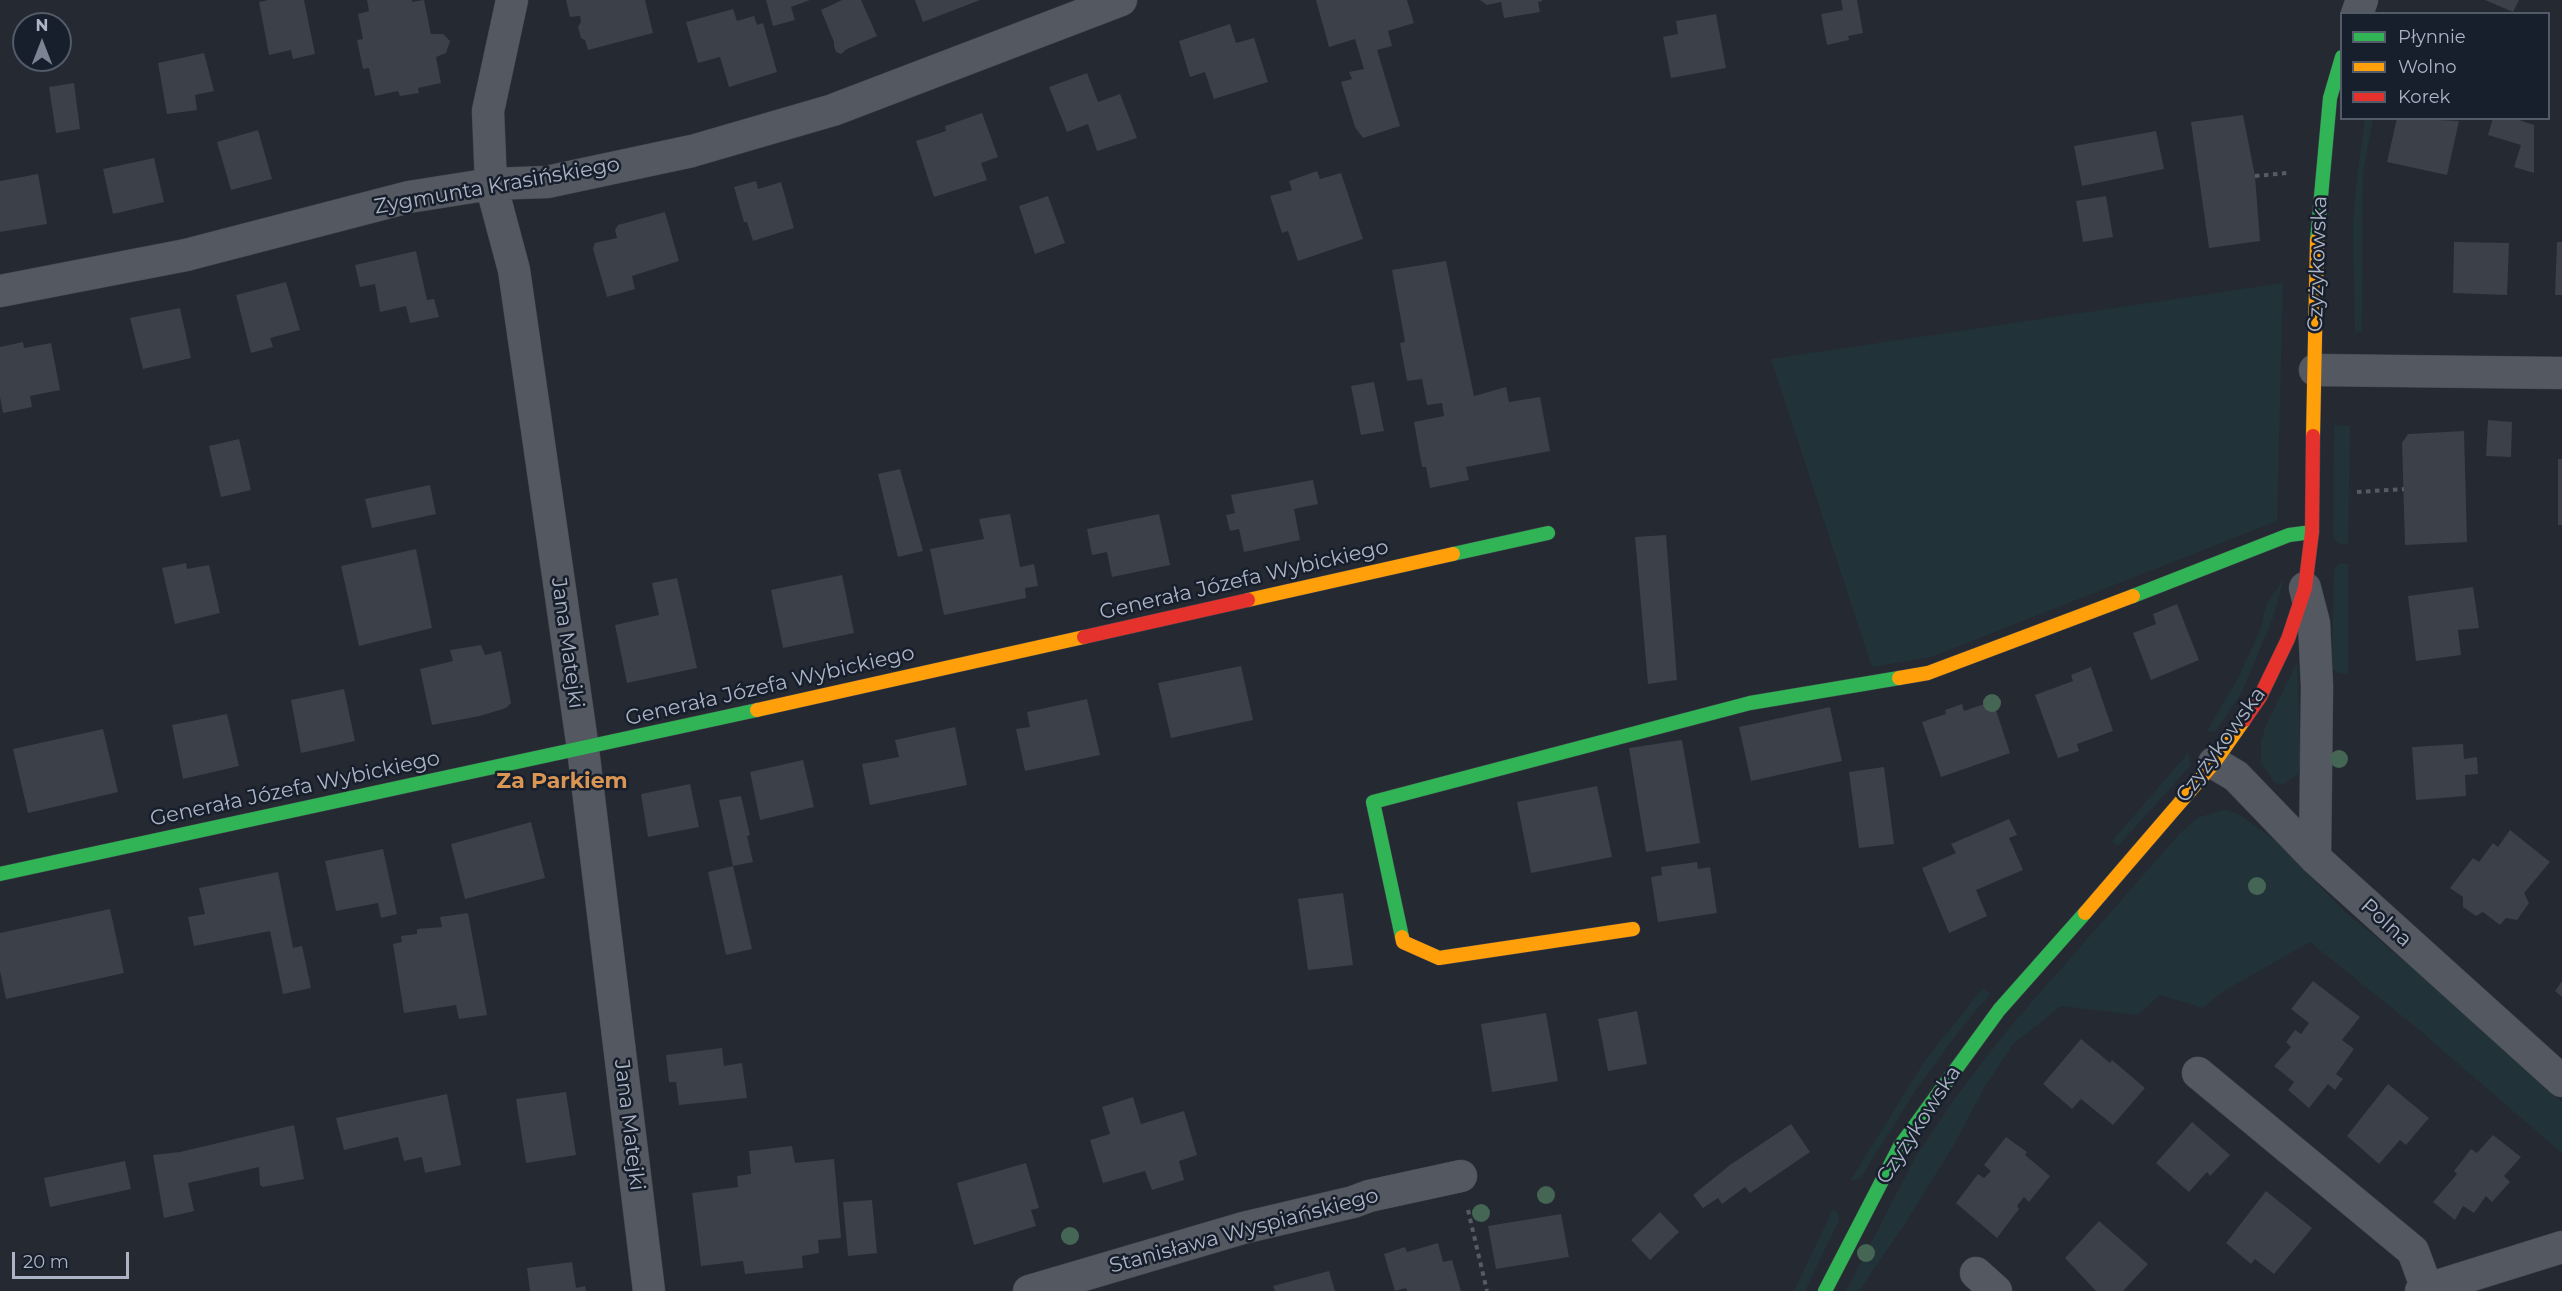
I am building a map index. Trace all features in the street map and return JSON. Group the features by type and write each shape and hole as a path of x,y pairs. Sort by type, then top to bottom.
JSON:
{"street":[{"name":"Jana Matejki","path":"512,0 488,111 491,184 514,270 583,749 649,1291"},
{"name":"Zygmunta Krasińskiego","path":"0,291 186,255 410,197 491,184 547,182 681,153 833,110 1120,0"},
{"name":"Czyżykowska","path":"1825,1291 1900,1146 1947,1079 1999,1010 2214,763 2260,697 2288,639 2305,588 2312,532 2316,248 2330,98 2340,64"},
{"path":"2315,370 2562,373"},
{"path":"1633,929 1439,958 1404,942 1373,802 1749,703 1928,673 2044,632 2289,535 2312,532"},
{"name":"Generała Józefa Wybickiego","path":"0,874 583,749 1548,533"},
{"path":"2305,588 2314,623 2317,686 2316,858"},
{"name":"Polna","path":"2214,763 2236,776 2316,858 2562,1081"},
{"path":"2198,1073 2413,1251 2424,1290 2562,1247"},
{"name":"Stanisława Wyspiańskiego","path":"1029,1291 1248,1227 1353,1202 1369,1196 1461,1176"}],"path":[{"path":"2255,176 2296,173"},
{"path":"2357,492 2404,489"},
{"path":"1461,1176 1487,1291"}],"shaded area":[{"path":"2365,120 2373,120 2363,173 2362,331 2355,332 2353,226"},
{"path":"2283,283 2277,521 1931,657 1872,667 1771,359"},
{"path":"2334,425 2350,426 2348,544 2340,544 2333,538"},
{"path":"2339,564 2348,564 2348,674 2338,673 2332,668 2334,568"},
{"path":"2284,578 2273,618 2242,692 2215,732 2207,731 2239,676 2261,628 2266,605"},
{"path":"2297,663 2301,764 2298,774 2284,784 2275,783 2261,763 2261,743 2265,727"},
{"path":"2188,753 2191,765 2119,845 2115,845 2112,841"},
{"path":"2224,810 2237,813 2276,841 2343,910 2496,1038 2562,1102 2562,1153 2412,1024 2310,942 2222,992 2203,1008 2160,995 2138,1015 2061,1006 2013,1044 1985,1086 1955,1143 1904,1225 1859,1291 1846,1291 1915,1158 1955,1098 2009,1028 2181,832 2199,817"},
{"path":"1983,988 1990,994 1958,1032 1916,1090 1860,1179 1850,1181 1926,1059"},
{"path":"1833,1209 1838,1213 1839,1220 1805,1291 1794,1291"}],"building":[{"path":"304,0 315,54 293,59 291,50 269,55 259,2"},
{"path":"367,0 412,0 412,2 424,0 431,34 443,34 450,41 446,53 436,57 441,83 418,88 419,93 400,96 398,91 375,96 369,68 363,69 357,40 363,39 358,14 369,11"},
{"path":"566,0 645,0 653,33 588,50 578,27 581,22 580,16 570,17"},
{"path":"766,0 810,0 791,7 795,20 773,26"},
{"path":"842,0 861,0 877,36 841,54 836,52 821,10"},
{"path":"915,0 980,0 923,22"},
{"path":"1316,0 1407,0 1414,23 1388,31 1392,46 1377,50 1400,126 1363,138 1355,127 1341,82 1352,79 1349,72 1364,69 1355,39 1329,47"},
{"path":"1480,0 1542,1 1538,2 1540,12 1504,18 1501,2 1487,5"},
{"path":"1841,0 1857,0 1863,33 1848,36 1849,40 1827,45 1821,14 1843,10"},
{"path":"2485,0 2519,0 2513,12"},
{"path":"733,9 737,21 754,16 757,25 763,23 777,72 729,87 720,57 698,63 686,22"},
{"path":"1716,14 1726,68 1671,78 1663,37 1678,34 1676,21"},
{"path":"1230,24 1236,43 1254,38 1268,82 1214,99 1205,72 1190,77 1179,41"},
{"path":"204,53 214,91 195,95 197,110 167,114 158,63"},
{"path":"1087,73 1098,102 1120,94 1137,138 1097,151 1088,124 1067,132 1049,87"},
{"path":"74,83 80,129 56,133 49,87"},
{"path":"982,113 998,157 981,163 987,180 934,197 916,141 946,131 945,126"},
{"path":"2243,115 2255,176 2260,241 2209,248 2191,122"},
{"path":"2397,120 2459,121 2447,175 2387,162"},
{"path":"2492,120 2519,120 2534,125 2534,173 2514,167 2521,145 2488,135"},
{"path":"258,130 272,179 231,190 217,142"},
{"path":"2156,131 2164,169 2082,186 2074,146"},
{"path":"154,158 164,202 113,214 103,169"},
{"path":"1317,171 1320,179 1341,173 1363,239 1298,261 1288,231 1282,233 1270,196 1292,190 1289,181"},
{"path":"38,174 47,224 0,232 0,181"},
{"path":"756,181 758,189 781,182 794,228 753,241 747,222 744,222 734,187"},
{"path":"1048,196 1065,243 1035,254 1019,206"},
{"path":"2106,196 2113,237 2083,242 2076,201"},
{"path":"665,212 679,261 632,276 635,289 607,297 593,249 595,243 617,238 615,230 618,225"},
{"path":"2454,242 2509,243 2507,295 2453,293"},
{"path":"2557,242 2562,242 2562,295 2555,295"},
{"path":"416,251 427,300 434,299 439,317 410,323 406,306 380,312 375,284 360,287 355,265"},
{"path":"1446,261 1474,396 1506,387 1509,402 1540,397 1550,451 1466,467 1469,480 1430,488 1426,467 1422,467 1414,422 1444,416 1442,403 1427,405 1422,379 1407,381 1400,343 1405,342 1392,270"},
{"path":"286,282 300,330 270,338 273,347 251,353 236,295"},
{"path":"180,308 191,358 143,369 130,318"},
{"path":"23,342 24,348 51,343 60,390 30,396 32,407 3,413 0,397 0,347"},
{"path":"1374,382 1384,431 1361,435 1351,386"},
{"path":"2488,420 2512,422 2511,457 2486,456"},
{"path":"2464,431 2467,542 2405,545 2402,443 2408,434"},
{"path":"239,439 251,490 221,497 209,446"},
{"path":"2558,459 2562,459 2562,525 2558,525"},
{"path":"900,469 923,551 898,557 878,474"},
{"path":"1313,480 1318,504 1294,509 1300,540 1244,552 1239,529 1230,531 1226,515 1235,513 1231,495"},
{"path":"430,485 436,514 372,528 365,499"},
{"path":"1010,514 1020,567 1034,564 1038,586 1025,588 1026,598 944,615 930,549 984,539 979,519"},
{"path":"1159,514 1170,565 1112,577 1107,552 1092,555 1087,529"},
{"path":"1666,535 1677,680 1648,684 1635,537"},
{"path":"416,549 432,628 359,646 341,566"},
{"path":"186,563 187,569 209,565 220,613 175,624 162,568"},
{"path":"842,575 854,633 783,648 771,590"},
{"path":"677,578 697,668 627,683 615,625 659,615 652,583"},
{"path":"2473,587 2479,628 2458,630 2461,655 2416,661 2408,596"},
{"path":"2177,604 2199,660 2151,680 2133,633 2156,624 2153,614"},
{"path":"481,645 485,655 501,651 511,703 506,708 480,716 432,725 420,669 453,661 450,650"},
{"path":"1241,666 1253,720 1171,738 1158,683"},
{"path":"2091,667 2113,731 2077,744 2079,751 2058,758 2035,695 2073,681 2071,675"},
{"path":"344,689 355,741 301,753 291,700"},
{"path":"1087,699 1100,755 1025,771 1016,729 1030,727 1027,712"},
{"path":"1993,701 2010,753 1941,777 1922,722 1946,714 1945,710 1962,704 1964,711"},
{"path":"1830,707 1842,761 1751,781 1739,727"},
{"path":"227,714 239,766 183,779 172,725"},
{"path":"955,727 967,785 870,805 862,764 899,757 895,740"},
{"path":"103,729 118,792 28,813 13,749"},
{"path":"1682,740 1700,843 1646,852 1629,748"},
{"path":"2463,744 2464,759 2477,757 2478,774 2465,775 2466,796 2416,800 2412,747"},
{"path":"803,760 814,807 760,820 750,772"},
{"path":"1884,767 1894,844 1859,848 1849,772"},
{"path":"690,784 699,827 648,837 641,794"},
{"path":"1597,786 1612,857 1531,873 1517,802"},
{"path":"741,796 750,835 747,836 753,862 733,866 719,800"},
{"path":"2009,819 2017,835 2009,838 2023,870 1976,890 1987,916 1949,933 1922,868 1956,853 1951,844"},
{"path":"531,822 545,878 465,899 451,844"},
{"path":"2510,830 2550,862 2524,893 2529,903 2517,920 2506,918 2500,925 2483,912 2476,916 2463,907 2463,897 2450,888 2473,858 2479,862 2493,843 2498,847"},
{"path":"383,849 397,914 381,918 378,903 336,911 325,861"},
{"path":"1697,862 1698,869 1710,867 1717,913 1658,922 1651,877 1662,875 1661,867"},
{"path":"733,866 752,949 726,955 708,872"},
{"path":"278,872 293,948 302,946 311,988 283,994 270,931 194,946 188,917 205,914 199,888"},
{"path":"1343,893 1353,965 1308,970 1298,899"},
{"path":"110,909 124,973 6,999 0,971 0,933"},
{"path":"468,913 487,1015 459,1019 456,1005 404,1013 393,944 402,942 401,936 417,934 417,929 442,927 440,917"},
{"path":"2313,981 2360,1017 2342,1040 2354,1049 2336,1074 2343,1079 2335,1090 2328,1084 2309,1108 2288,1090 2294,1082 2274,1066 2291,1047 2286,1042 2295,1030 2301,1034 2309,1023 2291,1009"},
{"path":"2562,981 2562,997 2555,991"},
{"path":"1637,1011 1647,1064 1608,1071 1598,1019"},
{"path":"1546,1013 1558,1081 1492,1092 1481,1024"},
{"path":"2081,1039 2110,1063 2112,1060 2145,1088 2113,1125 2081,1099 2072,1109 2043,1084"},
{"path":"722,1048 724,1066 742,1063 747,1098 679,1105 676,1082 669,1082 666,1055"},
{"path":"2388,1084 2429,1118 2406,1145 2400,1140 2379,1164 2347,1136"},
{"path":"566,1092 576,1155 526,1163 516,1099"},
{"path":"447,1094 461,1165 425,1173 422,1157 404,1161 398,1137 344,1150 336,1118"},
{"path":"1133,1097 1141,1124 1184,1111 1197,1155 1179,1161 1184,1180 1152,1190 1145,1171 1103,1183 1090,1140 1110,1134 1102,1107"},
{"path":"2192,1122 2230,1155 2210,1176 2207,1172 2189,1192 2156,1163"},
{"path":"1791,1124 1810,1152 1750,1193 1745,1187 1722,1204 1718,1198 1703,1208 1693,1195 1730,1165"},
{"path":"294,1125 304,1179 263,1187 260,1185 259,1167 188,1183 194,1211 164,1218 153,1155 180,1152"},
{"path":"2493,1135 2521,1157 2504,1176 2510,1182 2492,1202 2486,1196 2474,1213 2463,1206 2455,1220 2433,1202 2457,1174 2454,1171 2471,1149 2477,1153"},
{"path":"2006,1137 2027,1152 2025,1155 2050,1176 2029,1202 2024,1197 2017,1206 2019,1209 1997,1238 1956,1203 1978,1174 1984,1178 1991,1171 1984,1165"},
{"path":"792,1146 795,1163 834,1159 841,1238 818,1240 819,1253 802,1256 803,1268 745,1274 743,1261 701,1266 692,1193 738,1187 737,1176 751,1174 749,1151"},
{"path":"125,1161 131,1189 50,1207 44,1178"},
{"path":"1026,1163 1039,1208 1031,1210 1036,1226 974,1245 957,1183"},
{"path":"2266,1191 2312,1228 2274,1274 2255,1259 2251,1264 2226,1243"},
{"path":"872,1200 877,1253 848,1256 843,1202"},
{"path":"1660,1212 1679,1232 1650,1260 1631,1240"},
{"path":"1561,1214 1569,1257 1496,1269 1488,1226"},
{"path":"2099,1221 2148,1264 2123,1291 2096,1291 2065,1258"},
{"path":"1438,1243 1443,1262 1452,1260 1461,1291 1407,1291 1406,1288 1395,1291 1384,1254 1405,1247 1407,1252"},
{"path":"572,1262 576,1288 585,1286 586,1291 530,1291 527,1268"},
{"path":"1329,1271 1335,1291 1275,1291 1273,1286"}],"traffic: fast":[{"path":"2317,240 2330,98 2340,64"},
{"path":"2133,596 2289,535 2312,532"},
{"path":"1453,554 1548,533"},
{"path":"1402,937 1373,802 1750,703 1899,678"},
{"path":"0,874 757,710"},
{"path":"1825,1291 1900,1146 1999,1010 2085,913"}],"traffic: slow":[{"path":"2313,436 2317,240"},
{"path":"1248,600 1453,554"},
{"path":"1899,678 1928,673 2133,596"},
{"path":"757,710 1084,637"},
{"path":"2085,913 2214,763 2244,720"},
{"path":"1402,937 1403,942 1439,958 1633,929"}],"traffic: jam":[{"path":"2244,720 2260,697 2288,639 2305,588 2312,532 2313,436"},
{"path":"1084,637 1248,600"}],"district":[{"name":"Za Parkiem","path":"562,782"}]}
